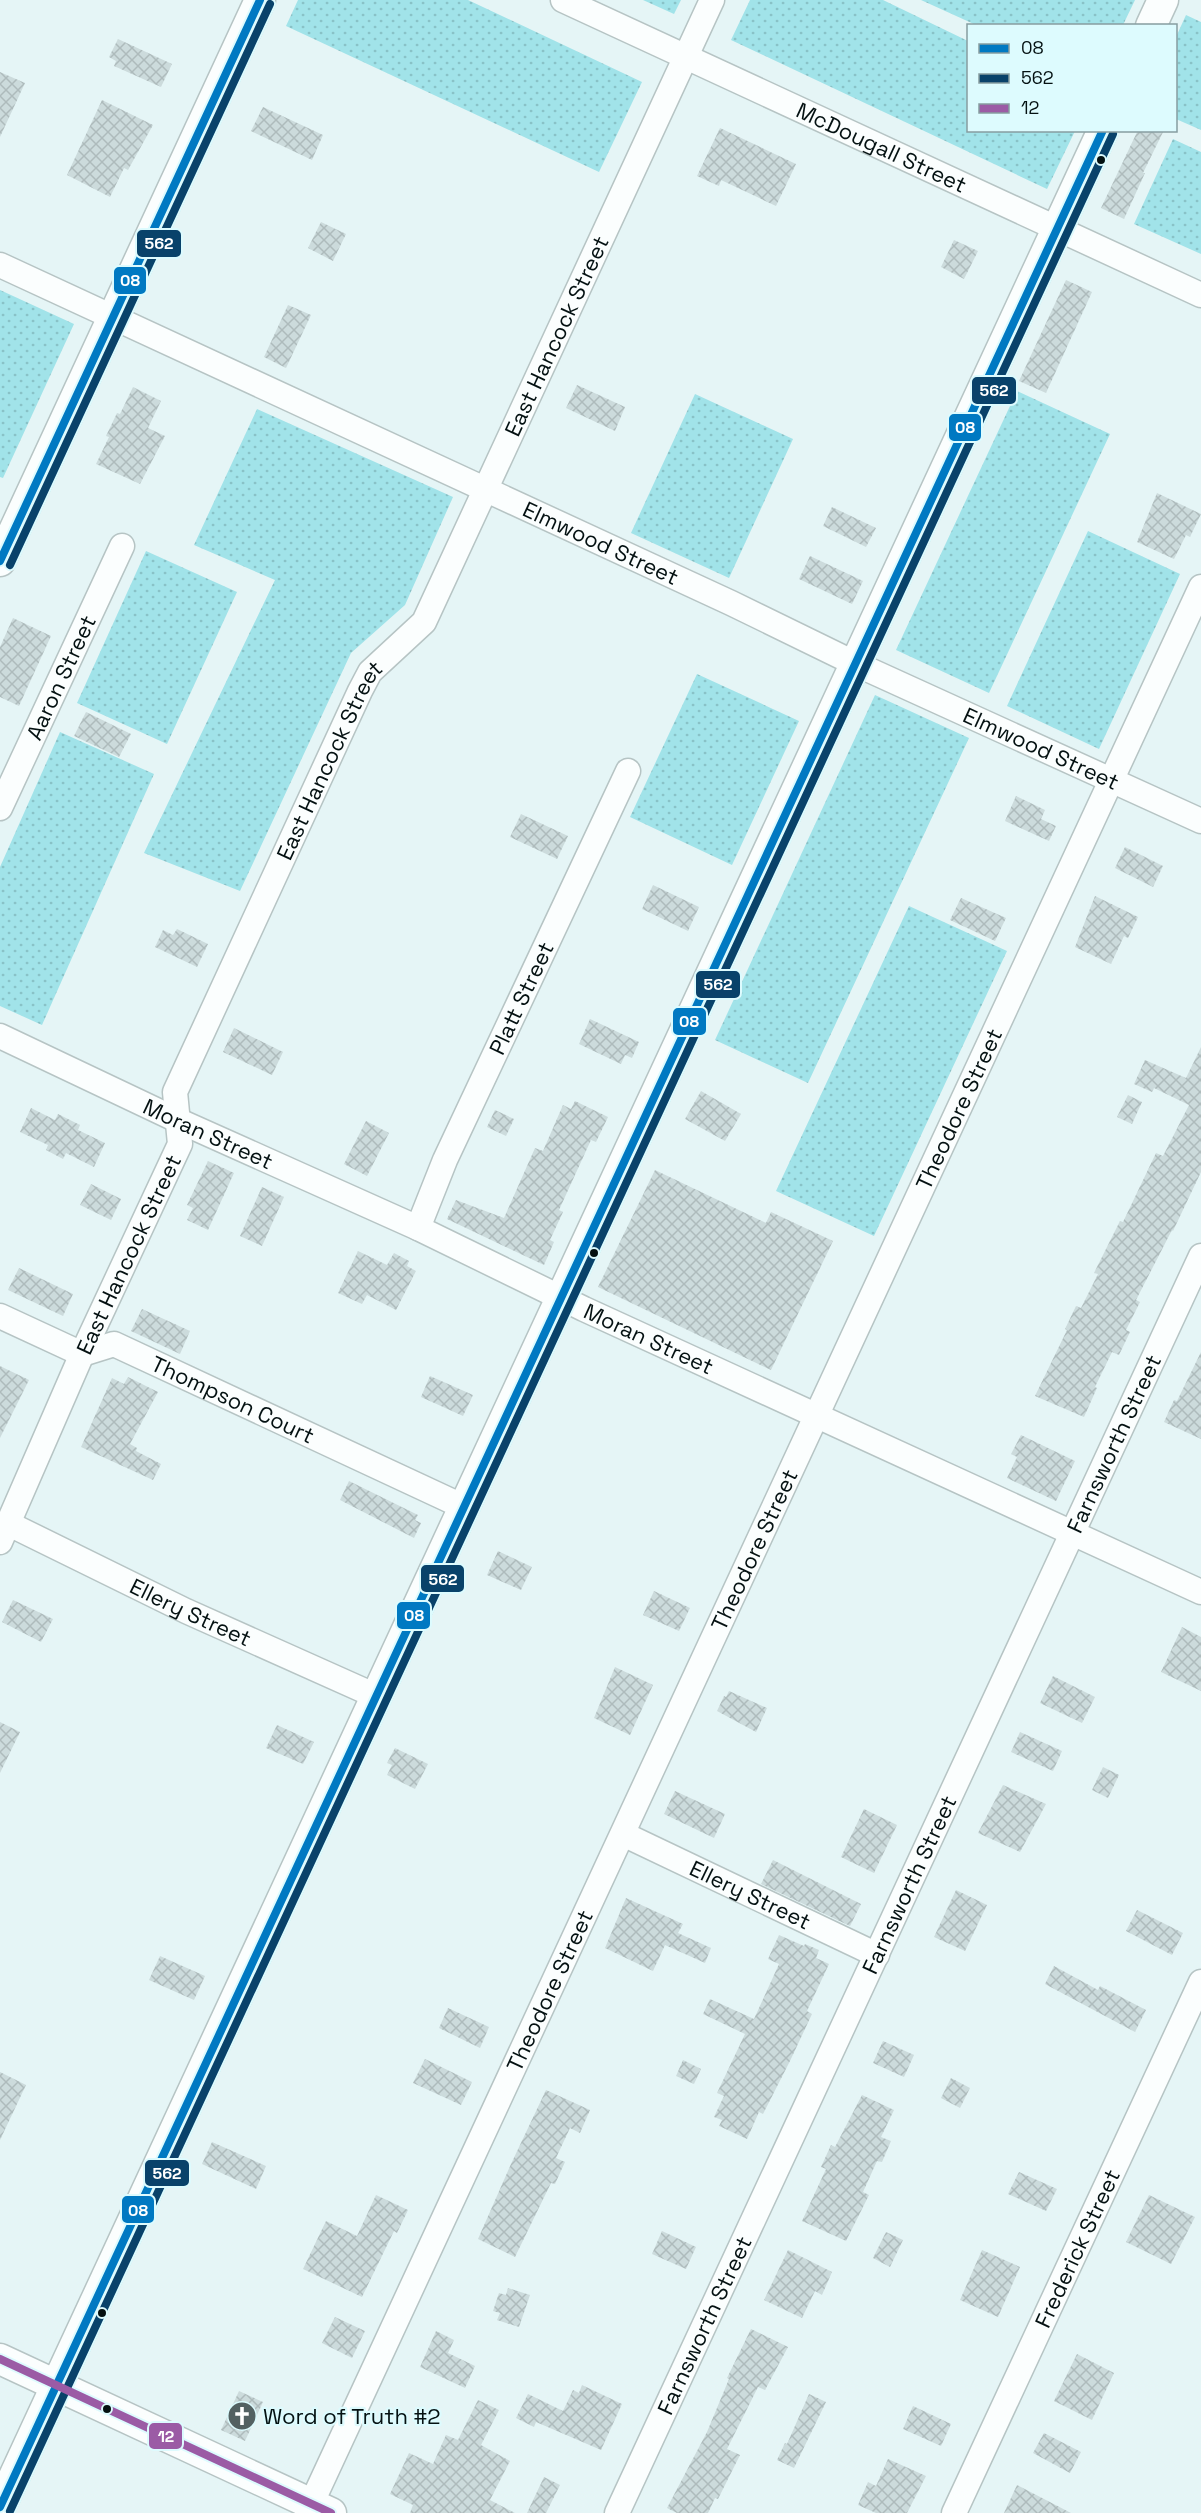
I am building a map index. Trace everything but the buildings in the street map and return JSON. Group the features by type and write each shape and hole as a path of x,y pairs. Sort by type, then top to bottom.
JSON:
{"main road":[{"path":"0,561 260,0"},
{"path":"1152,24 1163,0"},
{"path":"0,2507 1102,132"},
{"path":"0,2359 316,2510"}],"street":[{"name":"McDougall Street","path":"563,0 1201,295"},
{"name":"East Hancock Street","path":"4,1533 82,1354 180,1144 175,1092 360,691 370,672 424,622 712,0"},
{"name":"Elmwood Street","path":"0,265 856,664 1201,821"},
{"name":"Aaron Street","path":"0,808 122,546"},
{"name":"Theodore Street","path":"316,2510 623,1834 1201,587"},
{"name":"Platt Street","path":"418,1228 445,1160 628,771"},
{"name":"Moran Street","path":"0,1036 177,1120 418,1228 561,1299 1201,1592"},
{"name":"Farnsworth Street","path":"617,2513 1201,1256"},
{"path":"0,1316 82,1354"},
{"name":"Thompson Court","path":"82,1354 114,1344 464,1507"},
{"name":"Ellery Street","path":"4,1533 376,1696"},
{"name":"Ellery Street","path":"623,1834 877,1955"},
{"name":"Frederick Street","path":"954,2513 1201,1982"}],"shaded area":[{"path":"298,0 468,0 642,82 599,172 286,26"},
{"path":"643,0 681,0 674,14"},
{"path":"750,0 883,0 967,41 967,132 1075,132 1047,189 731,40"},
{"path":"921,0 1135,0 1123,24 974,24"},
{"path":"1186,15 1201,22 1201,130 1177,119 1177,35"},
{"path":"1173,139 1201,152 1201,254 1134,224"},
{"path":"0,290 74,324 3,478 0,477"},
{"path":"1017,391 1110,434 989,693 896,650"},
{"path":"695,394 793,439 729,578 631,533"},
{"path":"257,409 453,497 405,605 351,653 240,891 144,853 275,580 194,545"},
{"path":"1088,531 1180,574 1099,749 1007,706"},
{"path":"146,551 237,592 167,744 77,703"},
{"path":"697,674 799,721 732,865 630,817"},
{"path":"875,695 969,738 808,1083 715,1040"},
{"path":"60,732 154,774 42,1025 0,1006 0,867"},
{"path":"909,906 1007,951 874,1236 776,1191"}],"transit line":[{"name":"08","path":"0,561 260,0"},
{"name":"562","path":"10,565 270,4"},
{"name":"08","path":"0,2507 1102,132"},
{"name":"562","path":"10,2511 1113,134"},
{"name":"12","path":"0,2359 331,2513"}],"place":[{"name":"Word of Truth #2","path":"242,2416"}]}
